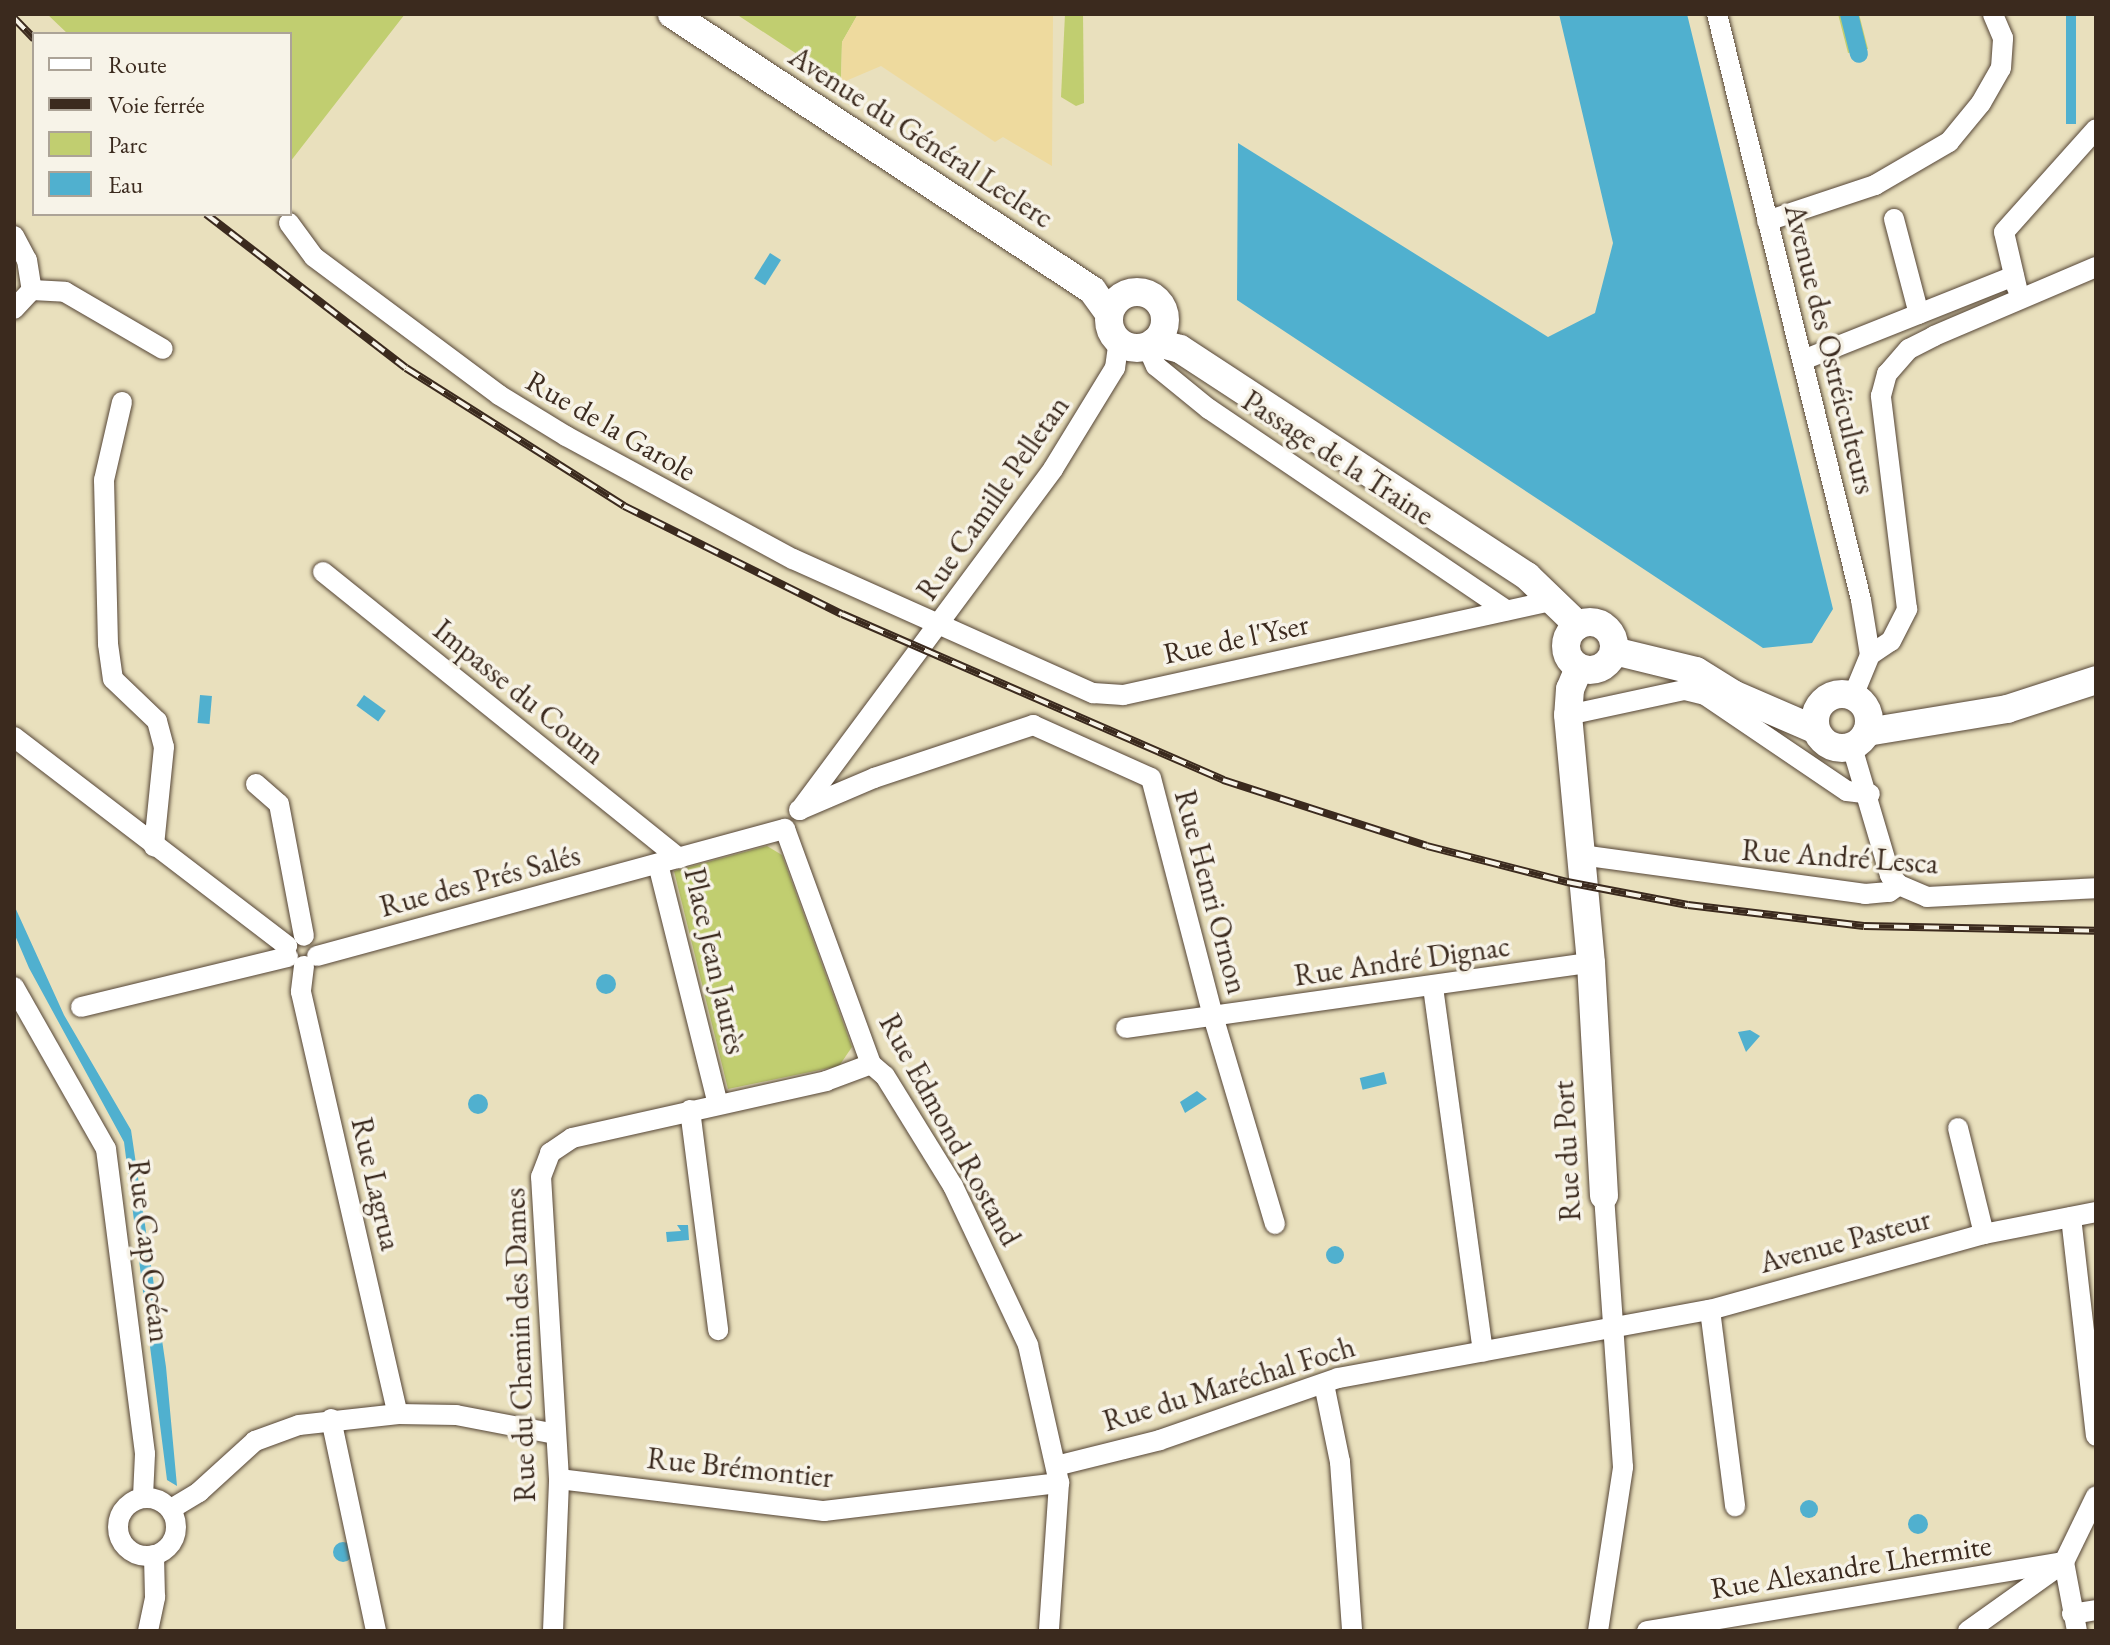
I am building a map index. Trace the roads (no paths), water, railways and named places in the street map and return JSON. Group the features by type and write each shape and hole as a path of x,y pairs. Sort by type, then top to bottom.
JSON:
{"main road":[{"name":"Avenue du Général Leclerc","path":"672,14 1117,304 1110,329 1146,345"},
{"path":"1117,304 1150,295 1162,307 1146,345 1555,600 1578,625"},
{"path":"1601,624 1612,636 1614,651 1601,668 1579,668 1566,651 1568,636 1578,625 1601,624"},
{"path":"1614,651 1696,671 1816,730 1835,747 1860,721"},
{"name":"Rue du Port","path":"1579,668 1570,689 1568,715 1591,963 1604,1196"},
{"path":"1770,710 1823,702 1838,695 1860,721 1908,723 2007,709 2096,680"},
{"path":"1816,730 1816,715 1823,702"}],"street":[{"name":"Avenue des Ostréiculteurs","path":"1717,14 1803,360 1870,655"},
{"path":"1767,221 1875,185 1949,142 1981,103 2001,68 2003,38 1992,14"},
{"path":"2020,299 2004,232 2096,129"},
{"path":"1894,219 1919,314"},
{"name":"Rue de la Garole","path":"289,223 314,257 499,395 690,506 793,559 941,623"},
{"path":"14,236 27,260 32,290"},
{"path":"1899,885 1890,875 1870,794 1860,721 1870,655 1891,641 1907,609 1881,396 1887,374 1909,349 2096,267"},
{"path":"1803,360 2014,276"},
{"path":"14,309 32,290"},
{"path":"32,290 65,292 163,349"},
{"name":"Rue Camille Pelletan","path":"799,810 1146,345"},
{"name":"Passage de la Traine","path":"1146,345 1156,366 1209,409 1506,610"},
{"path":"122,402 104,480 108,644 113,679 157,721 164,747 154,846"},
{"name":"Impasse du Coum","path":"323,572 679,858"},
{"name":"Rue de l'Yser","path":"941,623 1108,695 1555,600"},
{"path":"1568,715 1685,690 1705,695 1847,791 1870,794"},
{"name":"Rue Henri Ornon","path":"799,810 874,778 1033,725 1151,778 1213,1016"},
{"path":"14,737 154,846 300,952"},
{"name":"Rue Lagrua","path":"256,784 279,804 300,952 301,992 398,1414"},
{"path":"785,829 799,810"},
{"name":"Place Jean Jaurès","path":"718,1104 658,864 785,829"},
{"name":"Rue Edmond Rostand","path":"785,829 871,1064 885,1076 945,1174 987,1252 1028,1345 1058,1475 1049,1631"},
{"name":"Rue André Lesca","path":"1581,855 1865,894 1889,892 1899,885 1927,897 2096,888"},
{"name":"Rue des Prés Salés","path":"300,952 658,864"},
{"path":"81,1007 300,952"},
{"name":"Rue André Dignac","path":"1126,1028 1591,963"},
{"name":"Rue Cap Océan","path":"14,987 106,1149 145,1454 143,1497"},
{"path":"1433,987 1458,1188 1483,1352"},
{"path":"1213,1016 1275,1224"},
{"name":"Rue du Chemin des Dames","path":"553,1631 559,1479 541,1177 545,1163 572,1138 826,1081 871,1064"},
{"path":"690,1110 718,1330"},
{"path":"1958,1128 1984,1234"},
{"name":"Rue du Port","path":"1598,1631 1623,1467 1610,1330 1604,1196"},
{"name":"Avenue Pasteur","path":"1610,1330 1710,1310 1984,1234 2096,1212"},
{"path":"2071,1217 2096,1436"},
{"path":"1710,1310 1735,1506"},
{"name":"Rue du Maréchal Foch","path":"1058,1475 1324,1384 1610,1330"},
{"path":"1324,1384 1340,1462 1352,1631"},
{"path":"171,1509 199,1492 255,1441 331,1419 398,1414 456,1415 556,1434"},
{"path":"331,1419 376,1631"},
{"name":"Rue Brémontier","path":"559,1479 824,1511 1058,1475"},
{"path":"1970,1630 2064,1562 2096,1496"},
{"path":"143,1497 171,1509 176,1528 168,1547 154,1555 135,1554 122,1544 117,1527 130,1502 143,1497"},
{"path":"148,1631 155,1597 154,1555"},
{"path":"2064,1562 2075,1622 2096,1610"},
{"name":"Rue Alexandre Lhermite","path":"1647,1631 2064,1562"}],"water":[{"path":"1559,14 1687,14 1833,609 1812,643 1763,648 1237,300 1238,143 1548,337 1595,313 1613,243"},
{"path":"2066,14 2076,14 2076,124 2066,124"},
{"path":"770,253 781,260 765,285 754,278"},
{"path":"200,695 212,696 210,724 198,723"},
{"path":"364,695 386,711 378,721 356,706"},
{"path":"14,905 64,1015 131,1130 166,1367 177,1486 167,1480 124,1142 29,968 14,933"},
{"path":"606,974 613,977 616,984 613,991 606,994 599,991 596,984 599,977"},
{"path":"1750,1030 1760,1036 1746,1052 1738,1032"},
{"path":"1384,1072 1387,1084 1363,1090 1360,1078"},
{"path":"1197,1091 1207,1099 1185,1113 1180,1102"},
{"path":"478,1094 485,1097 488,1104 485,1111 478,1114 471,1111 468,1104 471,1097"},
{"path":"677,1225 688,1225 689,1240 667,1242 666,1232 681,1231"},
{"path":"1331,1246 1339,1246 1344,1255 1342,1262 1331,1264 1326,1259 1326,1251"},
{"path":"1809,1500 1818,1509 1809,1518 1800,1509"},
{"path":"1918,1514 1925,1517 1928,1524 1925,1531 1918,1534 1911,1531 1908,1524 1911,1517"},
{"path":"343,1542 350,1545 353,1552 350,1559 343,1562 336,1559 333,1552 336,1545"}],"waterway":[{"path":"1849,14 1859,54"}],"railway":[{"path":"14,18 32,37"},
{"path":"209,216 406,368 624,506 842,614 1223,780 1427,846 1567,882 1688,905 1864,926 2096,931"}]}
